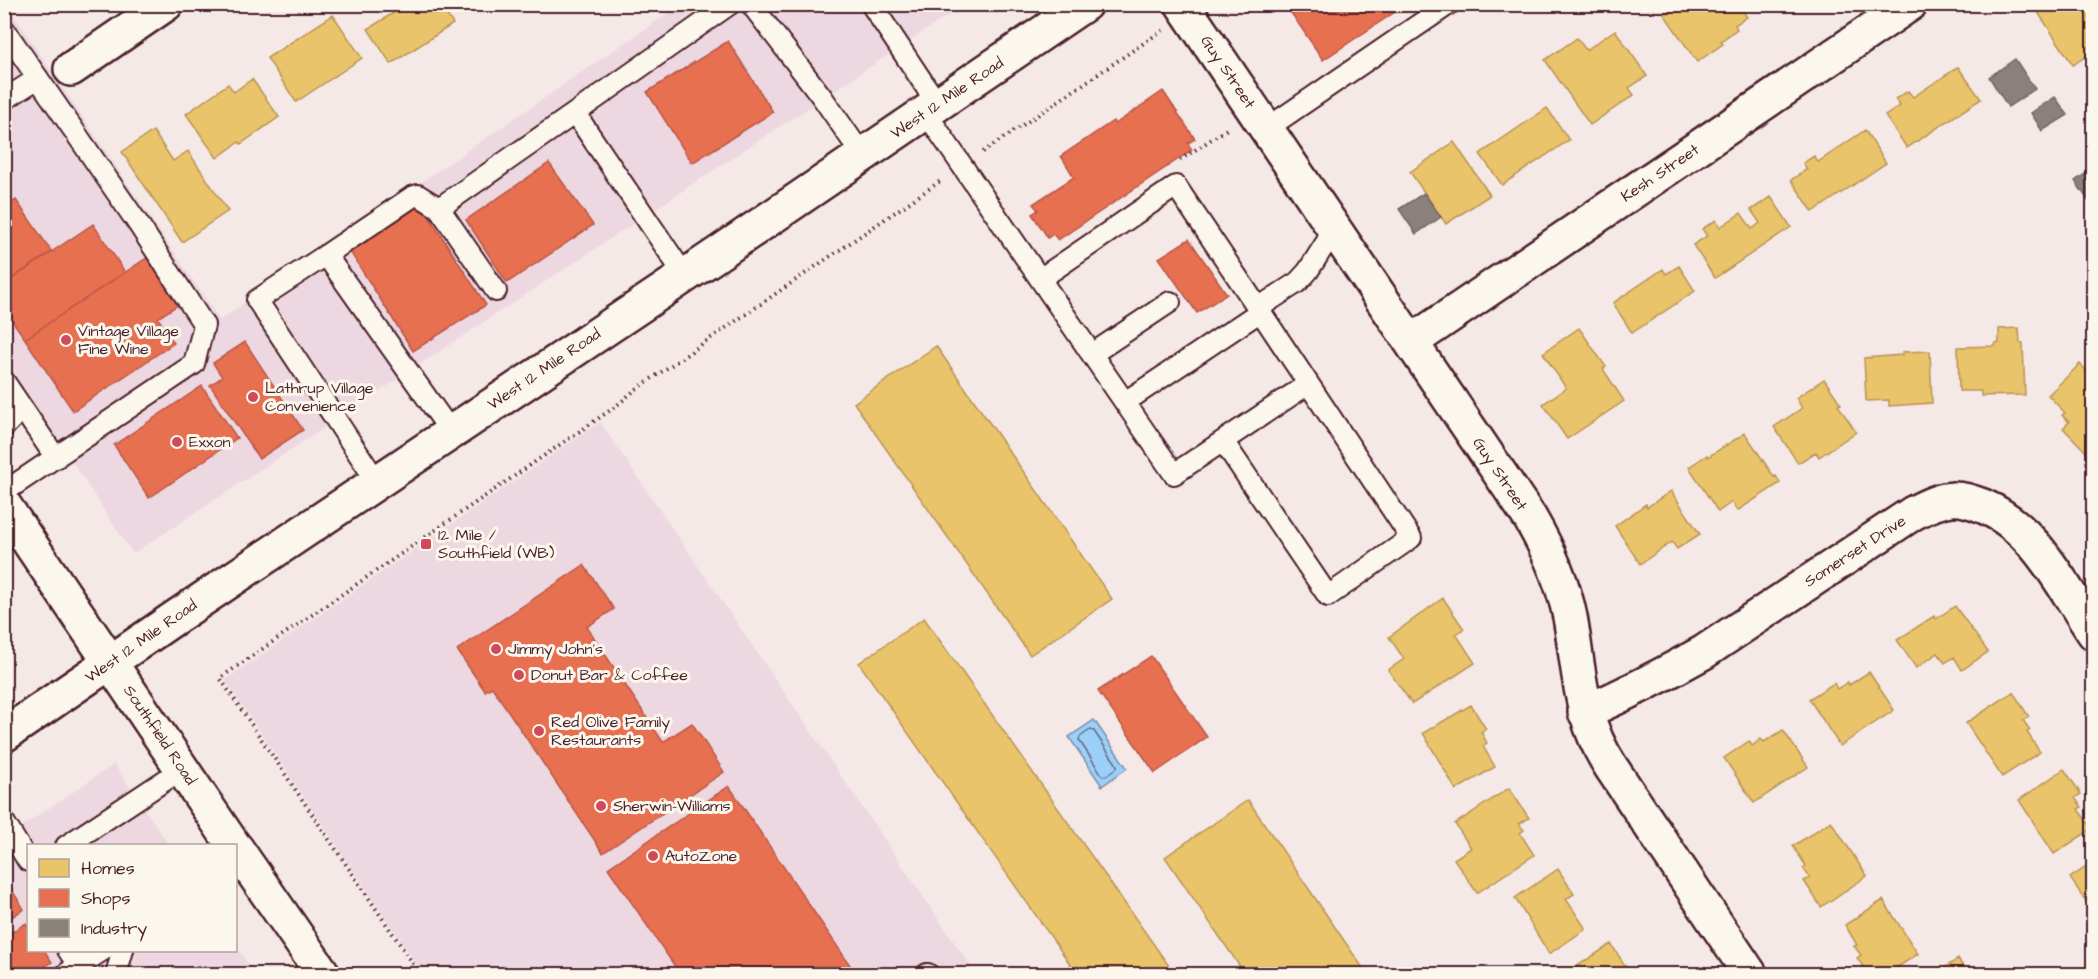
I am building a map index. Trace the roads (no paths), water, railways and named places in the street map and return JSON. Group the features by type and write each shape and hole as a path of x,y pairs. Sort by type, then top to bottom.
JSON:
{"street":[{"path":"71,69 166,4"},
{"name":"Kesh Street","path":"1411,342 1910,4"},
{"name":"West 12 Mile Road","path":"4,735 932,109 1063,10"},
{"name":"Guy Street","path":"1173,17 1266,129 1530,518 1545,543 1559,580 1569,614 1585,712 1600,750 1750,975"},
{"name":"Somerset Drive","path":"1585,712 1624,695 1704,652 1913,513 1931,504 1952,499 1970,501 2006,517 2024,533 2048,563 2094,633"},
{"name":"Southfield Road","path":"4,505 182,768 231,844"},
{"name":"Southfield Road","path":"237,854 322,975"}],"lane":[{"path":"439,208 730,4"},
{"path":"751,4 822,97 862,156"},
{"path":"871,4 962,166 1174,474 1308,384"},
{"path":"1266,129 1449,4"},
{"path":"4,29 204,325 194,364 4,492"},
{"path":"4,100 38,78"},
{"path":"575,113 685,276"},
{"path":"1040,279 1176,186 1411,538 1328,596 1223,441"},
{"path":"377,482 257,300 412,196 418,195 439,208 496,291"},
{"path":"1125,402 1298,282 1308,271 1334,230"},
{"path":"326,255 451,432"},
{"path":"1092,354 1170,302"},
{"path":"4,381 56,458"},
{"path":"4,427 22,408"},
{"path":"69,844 182,768"},
{"path":"4,822 27,859"},
{"path":"71,964 101,952"},
{"path":"116,975 123,952"}],"water":[{"path":"1094,720 1127,768 1102,786 1069,737"}],"place":[{"name":"Vintage Village Fine Wine","path":"66,340"},
{"name":"Lathrup Village Convenience","path":"253,397"},
{"name":"Exxon","path":"177,442"},
{"name":"12 Mile / Southfield (WB)","path":"426,544"},
{"name":"Jimmy John's","path":"496,649"},
{"name":"Donut Bar & Coffee","path":"519,675"},
{"name":"Red Olive Family Restaurants","path":"539,731"},
{"name":"Sherwin-Williams","path":"601,806"},
{"name":"AutoZone","path":"653,856"}]}
